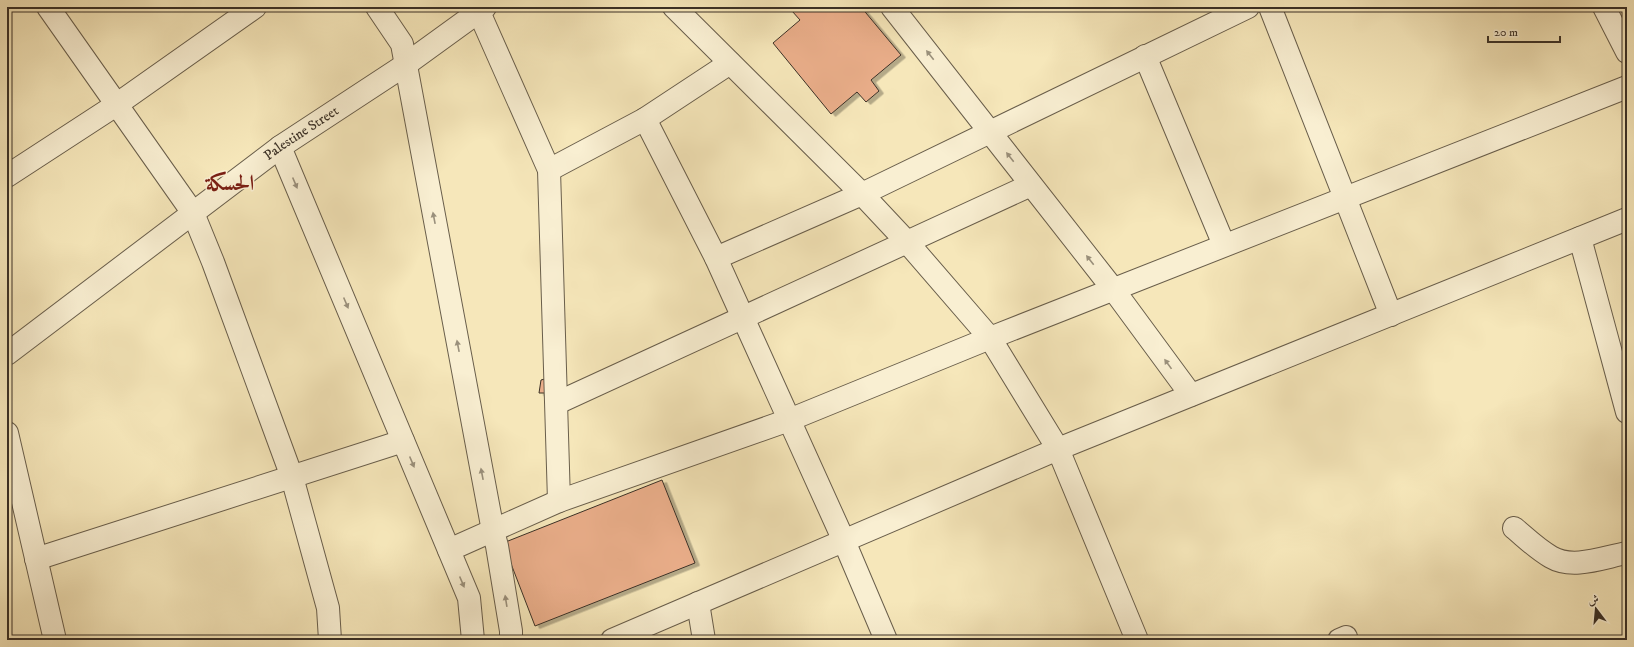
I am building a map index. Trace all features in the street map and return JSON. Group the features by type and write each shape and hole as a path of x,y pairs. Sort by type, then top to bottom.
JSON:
{"street":[{"path":"48,7 193,214 213,262 292,477 328,608 330,640"},
{"path":"7,176 116,105 256,7"},
{"path":"376,7 402,44 492,531 498,553 511,631 510,640"},
{"path":"674,7 862,194 907,242 990,338 1058,449 1137,640"},
{"path":"892,7 1113,289 1191,395"},
{"path":"716,258 862,194 989,131 1248,7"},
{"path":"1270,7 1391,314"},
{"path":"1604,7 1627,52"},
{"path":"482,9 549,170 560,501"},
{"name":"Palestine Street","path":"7,354 280,147 406,65 482,9"},
{"path":"1145,56 1224,245"},
{"path":"549,170 645,119 730,63"},
{"path":"449,550 560,501 789,420 1113,289 1627,87"},
{"path":"645,119 716,258 844,540 886,640"},
{"path":"280,147 469,598 473,640"},
{"path":"557,403 1032,185"},
{"path":"612,640 1058,449 1627,219"},
{"path":"1580,238 1627,412"},
{"path":"7,433 55,640"},
{"path":"36,559 403,441"},
{"path":"1514,528 1551,557 1567,563 1583,562 1627,553"},
{"path":"698,603 704,640"}],"building":[{"path":"797,7 811,7 814,10 818,7 861,7 901,55 871,80 879,91 866,102 857,92 831,114 773,43 800,20 792,11"},
{"path":"552,377 551,393 539,393 541,380"},
{"path":"662,480 695,563 535,626 503,543"}],"district":[{"name":"الحسكة","path":"230,183"}]}
